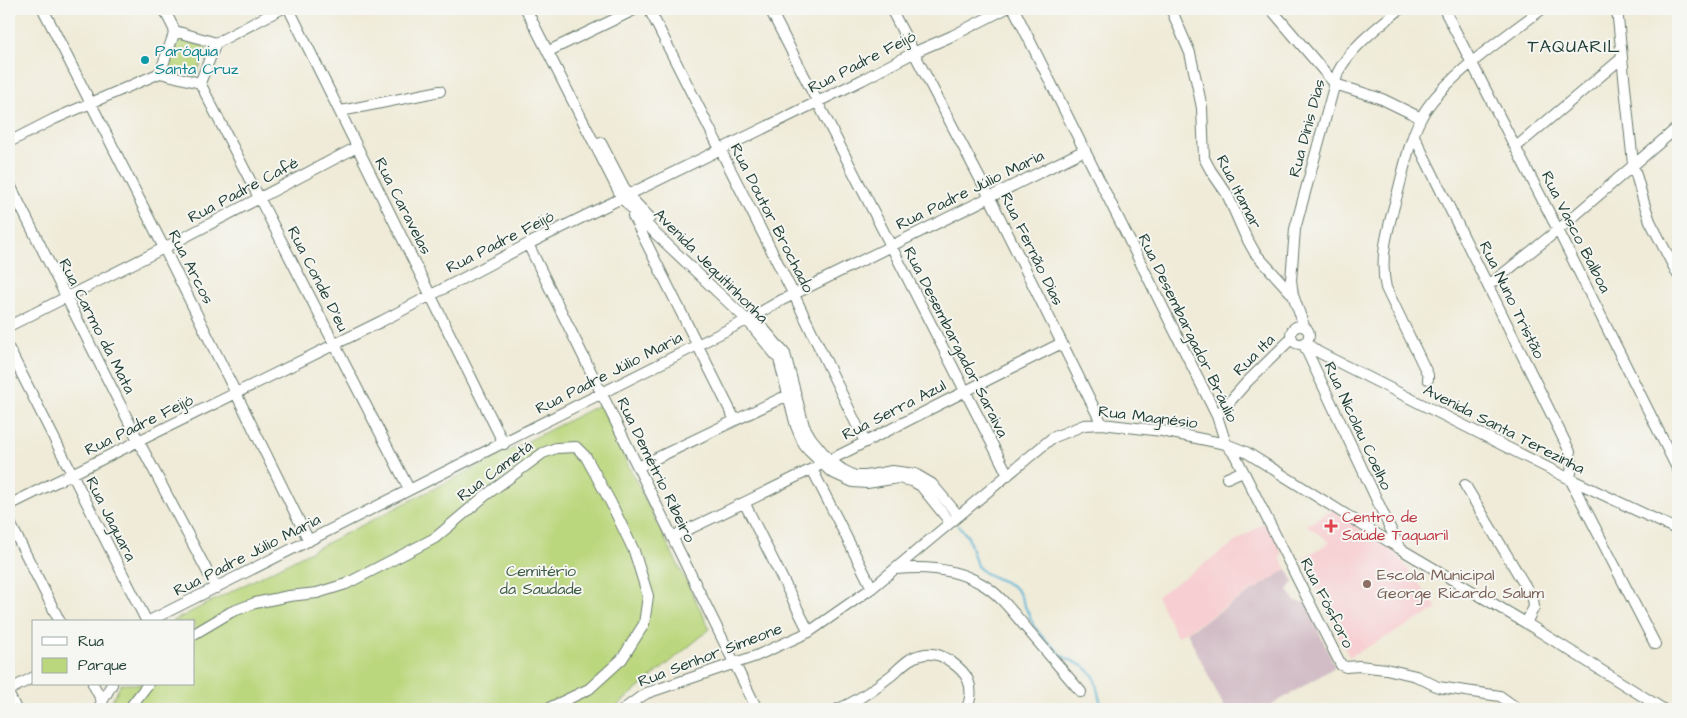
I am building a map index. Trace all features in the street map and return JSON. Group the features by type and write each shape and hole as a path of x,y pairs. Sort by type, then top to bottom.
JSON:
{"street":[{"name":"Rua Arcos","path":"43,9 237,393 309,541"},
{"path":"160,73 175,31 164,9"},
{"path":"9,142 54,119 160,73 200,83 216,43 281,9"},
{"name":"Rua Caravelas","path":"289,9 504,444"},
{"name":"Avenida Jequitinhonha","path":"526,9 626,199 785,354 796,426 804,445 825,462 831,472 859,484 893,478 912,481 921,486 954,519"},
{"name":"Avenida Jequitinhonha","path":"534,9 626,199"},
{"path":"553,49 636,9"},
{"name":"Rua Doutor Brochado","path":"649,9 794,295 865,442"},
{"name":"Rua Desembargador Saraiva","path":"770,9 1008,475"},
{"name":"Rua Fernão Dias","path":"891,9 989,196 1102,424"},
{"name":"Rua Padre Feijó","path":"9,505 237,393 528,244 626,199 915,52 952,36 1005,9"},
{"name":"Rua Desembargador Bráulio","path":"1014,9 1217,416 1226,444 1254,456 1399,548 1526,623 1662,709"},
{"name":"Rua Itamar","path":"1171,9 1190,53 1197,84 1202,108 1204,158 1227,194 1244,235 1255,253 1290,288"},
{"path":"1271,9 1335,84 1382,99 1421,118"},
{"name":"Rua Vasco Balboa","path":"1444,9 1516,147 1678,470"},
{"path":"1428,379 1428,375 1386,288 1384,279 1387,232 1414,136 1421,118 1435,98 1472,63 1542,9"},
{"path":"1617,9 1634,164 1650,221 1678,275"},
{"name":"Rua Dinis Dias","path":"1300,326 1290,288 1295,229 1338,72 1344,61 1398,10"},
{"path":"175,31 216,43"},
{"path":"1516,147 1622,58"},
{"name":"Rua Conde D'eu","path":"200,83 409,489"},
{"path":"341,112 440,91"},
{"path":"1489,285 1558,230 1678,127"},
{"name":"Rua Nuno Tristão","path":"1414,136 1570,452 1572,466 1570,479"},
{"name":"Rua Padre Café","path":"9,326 164,248 357,147"},
{"name":"Rua Padre Júlio Maria","path":"151,620 409,489 504,444 989,196 1085,150"},
{"name":"Rua Carmo da Mata","path":"9,183 139,442 216,588"},
{"path":"626,199 735,420"},
{"path":"647,242 657,230"},
{"name":"Rua Demétrio Ribeiro","path":"528,244 757,709"},
{"path":"1300,326 1308,331 1306,341 1296,343 1292,338 1292,331 1300,326"},
{"name":"Rua Ita","path":"1217,416 1247,382 1292,338"},
{"name":"Avenida Santa Terezinha","path":"1306,341 1318,352 1570,479 1678,530"},
{"name":"Rua Nicolau Coelho","path":"1306,341 1399,548"},
{"name":"Rua Serra Azul","path":"672,537 745,504 965,390 1062,343"},
{"name":"Rua Jaguara","path":"9,349 71,475 146,620"},
{"path":"638,467 792,393"},
{"name":"Rua Magnésio","path":"954,519 1052,438 1084,425 1102,424 1162,431 1226,444"},
{"name":"Rua Fósforo","path":"1226,444 1236,455 1341,665 1346,667 1359,666 1386,669 1410,674 1438,687 1500,696 1518,709"},
{"name":"Rua Cametá","path":"195,633 231,612 255,604 289,596 317,593 346,584 435,538 486,496 544,453 556,448 576,447 586,457 611,503 634,551 648,596 644,624 622,659 588,689 547,709"},
{"path":"812,470 872,588"},
{"path":"1227,478 1243,471"},
{"path":"1570,479 1655,644"},
{"path":"1465,485 1532,600 1534,608 1526,623"},
{"path":"745,504 809,632"},
{"name":"Rua Senhor Simeone","path":"624,709 647,693 735,664 781,646 809,632 872,588 954,519"},
{"path":"9,521 59,620"},
{"path":"896,569 932,568 952,572 983,584 1006,604 1081,692"},
{"path":"838,709 856,700 892,675 912,658 921,654 933,654 944,658 965,674 970,684 971,694 966,709"},
{"path":"9,690 32,679"},
{"path":"94,686 100,705"},
{"path":"100,705 111,686"},
{"path":"129,709 146,686"},
{"path":"9,695 16,709"}],"shaded area":[{"name":"Escola Municipal George Ricardo Salum","path":"1333,510 1396,553 1438,609 1349,657 1302,559 1330,542 1306,525"},
{"path":"1266,521 1282,552 1280,559 1287,569 1177,637 1157,596"},
{"path":"1287,569 1294,582 1288,590 1295,601 1306,603 1335,667 1265,709 1225,709 1187,632"}],"green space":[{"path":"179,39 208,47 196,76 168,69"},
{"name":"Cemitério da Saudade","path":"599,405 602,407 623,455 710,629 613,709 107,709 120,686 195,686 195,620 175,620"}],"waterway":[{"path":"959,526 968,537 977,566 985,573 1013,586 1019,593 1034,626 1042,636 1064,657 1085,667 1094,676 1102,709"}],"place":[{"name":"Paróquia Santa Cruz","path":"145,60"},
{"name":"Centro de Saúde Taquaril","path":"1331,526"},
{"name":"Escola Municipal George Ricardo Salum","path":"1367,584"}],"district":[{"name":"TAQUARIL","path":"1574,46"}]}
